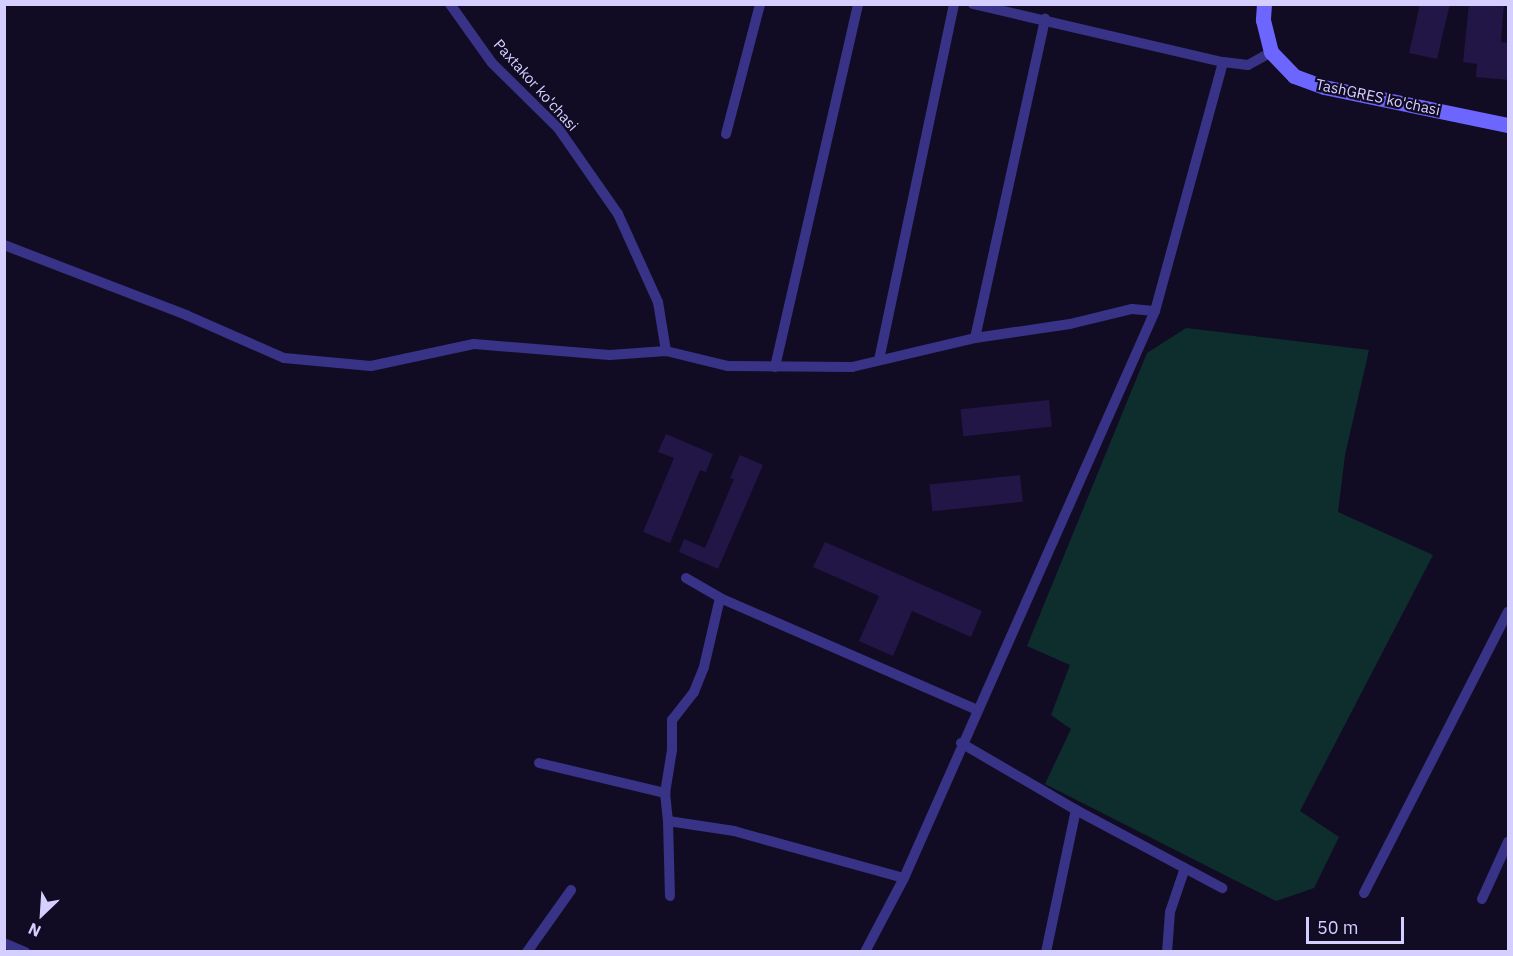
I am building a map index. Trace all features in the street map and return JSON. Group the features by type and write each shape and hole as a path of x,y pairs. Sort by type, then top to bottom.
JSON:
{"main road":[{"name":"TashGRES ko'chasi","path":"1264,4 1263,20 1271,52 1294,76 1324,87 1509,125"}],"street":[{"name":"Paxtakor ko'chasi","path":"450,4 492,63 558,128 618,214 658,302 666,351"},
{"path":"726,134 760,4"},
{"path":"776,367 858,4"},
{"path":"879,360 954,4"},
{"path":"973,4 1223,62 1248,65 1271,52"},
{"path":"975,338 1045,19"},
{"path":"865,951 904,878 961,743 978,710 1155,311 1223,62"},
{"path":"4,245 186,315 284,358 371,366 474,344 610,355 666,351 728,366 852,367 975,338 1071,324 1132,309 1155,311"},
{"path":"686,578 720,598 978,710"},
{"path":"670,896 665,793 672,750 672,720 694,692 704,668 720,598"},
{"path":"1364,893 1509,612"},
{"path":"961,743 1076,810 1222,888"},
{"path":"539,763 665,793"},
{"path":"1046,951 1076,810"},
{"path":"668,821 734,831 904,878"},
{"path":"1482,899 1509,842"},
{"path":"1167,951 1170,912 1185,868"},
{"path":"527,951 571,890"},
{"path":"4,943 25,951"}],"green space":[{"path":"1186,328 1369,350 1345,455 1338,512 1433,555 1300,811 1339,837 1314,888 1276,901 1045,784 1071,729 1051,715 1070,665 1027,646 1147,353"}],"building":[{"path":"1420,4 1450,4 1437,59 1409,53"},
{"path":"1469,4 1504,4 1501,42 1509,43 1509,80 1476,77 1477,64 1463,62"},
{"path":"1049,400 1052,427 963,436 960,409"},
{"path":"666,434 713,454 706,472 700,470 670,543 643,532 674,458 658,452"},
{"path":"740,455 763,465 718,569 679,552 684,539 705,548 734,479 730,478"},
{"path":"1020,475 1023,502 932,511 929,485"},
{"path":"825,542 982,611 971,637 912,611 893,656 859,641 879,596 813,567"}]}
